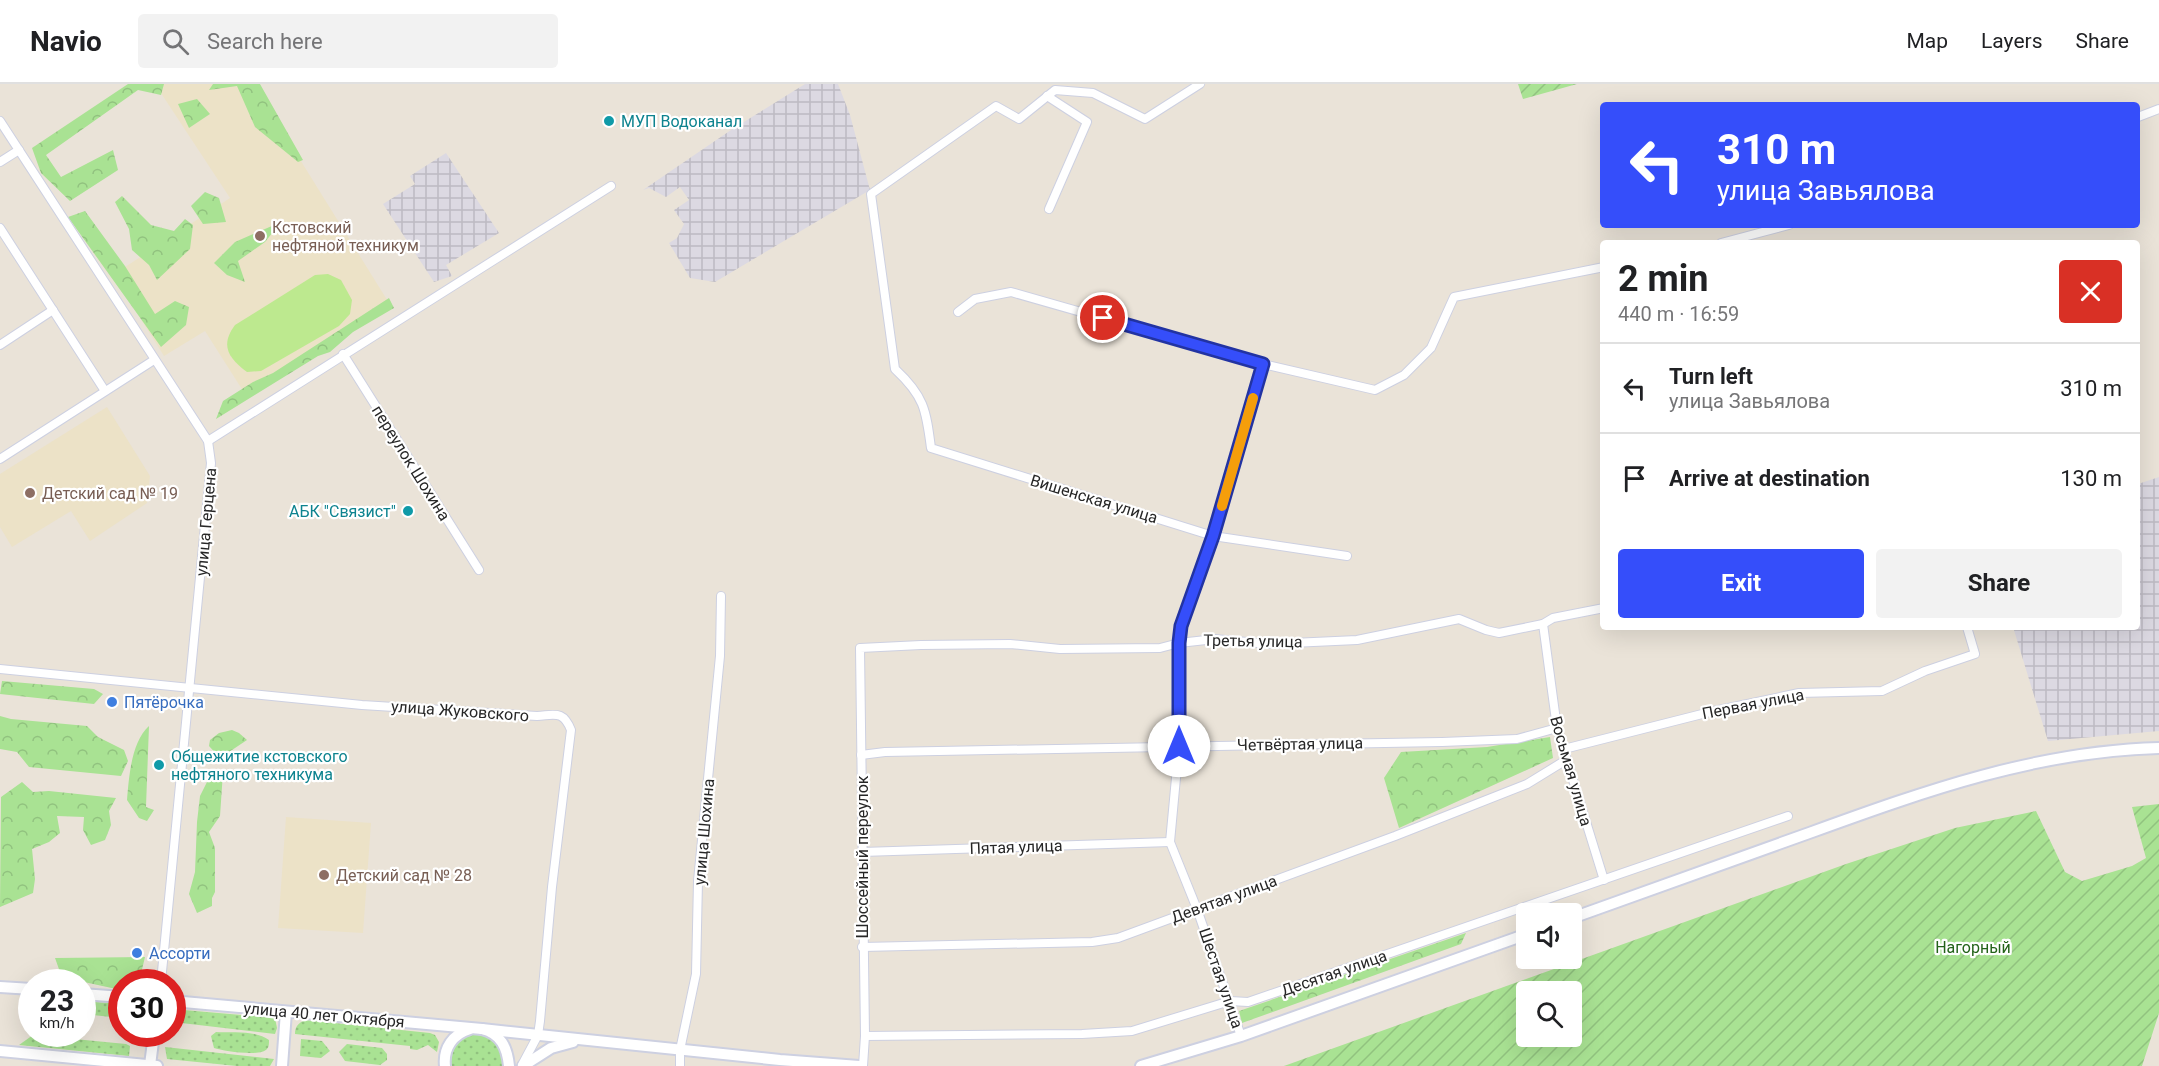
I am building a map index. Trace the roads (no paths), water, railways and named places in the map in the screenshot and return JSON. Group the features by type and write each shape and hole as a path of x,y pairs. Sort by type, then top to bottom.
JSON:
{"main road":[{"path":"1582,914 1962,780 2004,768 2045,760 2093,753 2159,748"},
{"path":"1141,1066 1241,1036 1516,938"},
{"path":"0,987 18,988"},
{"name":"улица 40 лет Октября","path":"186,1003 479,1029 585,1041"},
{"path":"282,1066 286,1012"},
{"path":"445,1066 446,1049 453,1038 464,1031 479,1029 499,1038 506,1049 509,1064"},
{"path":"522,1066 551,1048 565,1043 585,1041 859,1066"},
{"path":"150,1065 152,1047"},
{"path":"0,1051 157,1066"}],"street":[{"path":"1049,209 1087,122 1047,96 1055,90 1092,93 1145,119 1200,84"},
{"name":"Вишенская улица","path":"1047,96 1019,119 996,106 871,194 895,369 912,385 927,412 931,448 1213,536 1347,556"},
{"path":"2140,116 2159,109"},
{"name":"улица Герцена","path":"0,121 208,441 211,463 162,969"},
{"path":"0,162 19,150"},
{"path":"208,441 611,186"},
{"path":"0,228 105,391"},
{"path":"1733,240 1778,228"},
{"path":"0,247 8,241"},
{"path":"958,312 975,299 1011,292 1263,364 1375,390 1404,375 1431,348 1454,297 1600,268"},
{"path":"0,345 53,310"},
{"name":"переулок Шохина","path":"343,354 479,570"},
{"path":"0,459 154,360"},
{"name":"Шестая улица","path":"1241,1036 1197,909 1170,842 1179,746 1181,626 1213,536 1263,364"},
{"name":"улица Шохина","path":"680,1066 680,1050 696,974 699,881 720,656 721,596"},
{"name":"Третья улица","path":"860,648 1010,644 1060,649 1160,648 1179,643 1215,639 1268,644 1357,640 1459,619 1498,633 1543,624 1553,618 1600,609"},
{"name":"Восьмая улица","path":"1543,624 1557,728 1604,880"},
{"name":"Первая улица","path":"1564,749 1714,711 1799,693 1882,691 1925,671 1976,654 1968,630"},
{"name":"Шоссейный переулок","path":"860,648 863,1066"},
{"name":"улица Жуковского","path":"0,669 362,705 537,716 559,715 567,720 571,730 552,886 538,1035 522,1066"},
{"name":"Четвёртая улица","path":"861,755 885,752 1452,742 1517,739 1557,728"},
{"name":"Девятая улица","path":"862,946 1092,942 1118,938 1395,836 1527,784 1566,760"},
{"name":"Десятая улица","path":"864,1036 1082,1034 1132,1031 1230,1001 1248,1002 1788,816"},
{"name":"Пятая улица","path":"862,852 1170,842"}],"place":[{"name":"МУП Водоканал","path":"609,121"},
{"name":"Кстовский нефтяной техникум","path":"260,236"},
{"name":"Детский сад № 19","path":"30,493"},
{"name":"АБК \"Связист\"","path":"408,511"},
{"name":"Пятёрочка","path":"112,702"},
{"name":"Общежитие кстовского нефтяного техникума","path":"159,765"},
{"name":"Детский сад № 28","path":"324,875"},
{"name":"Ассорти","path":"137,953"}],"park label":[{"name":"Нагорный","path":"1973,947"}]}
